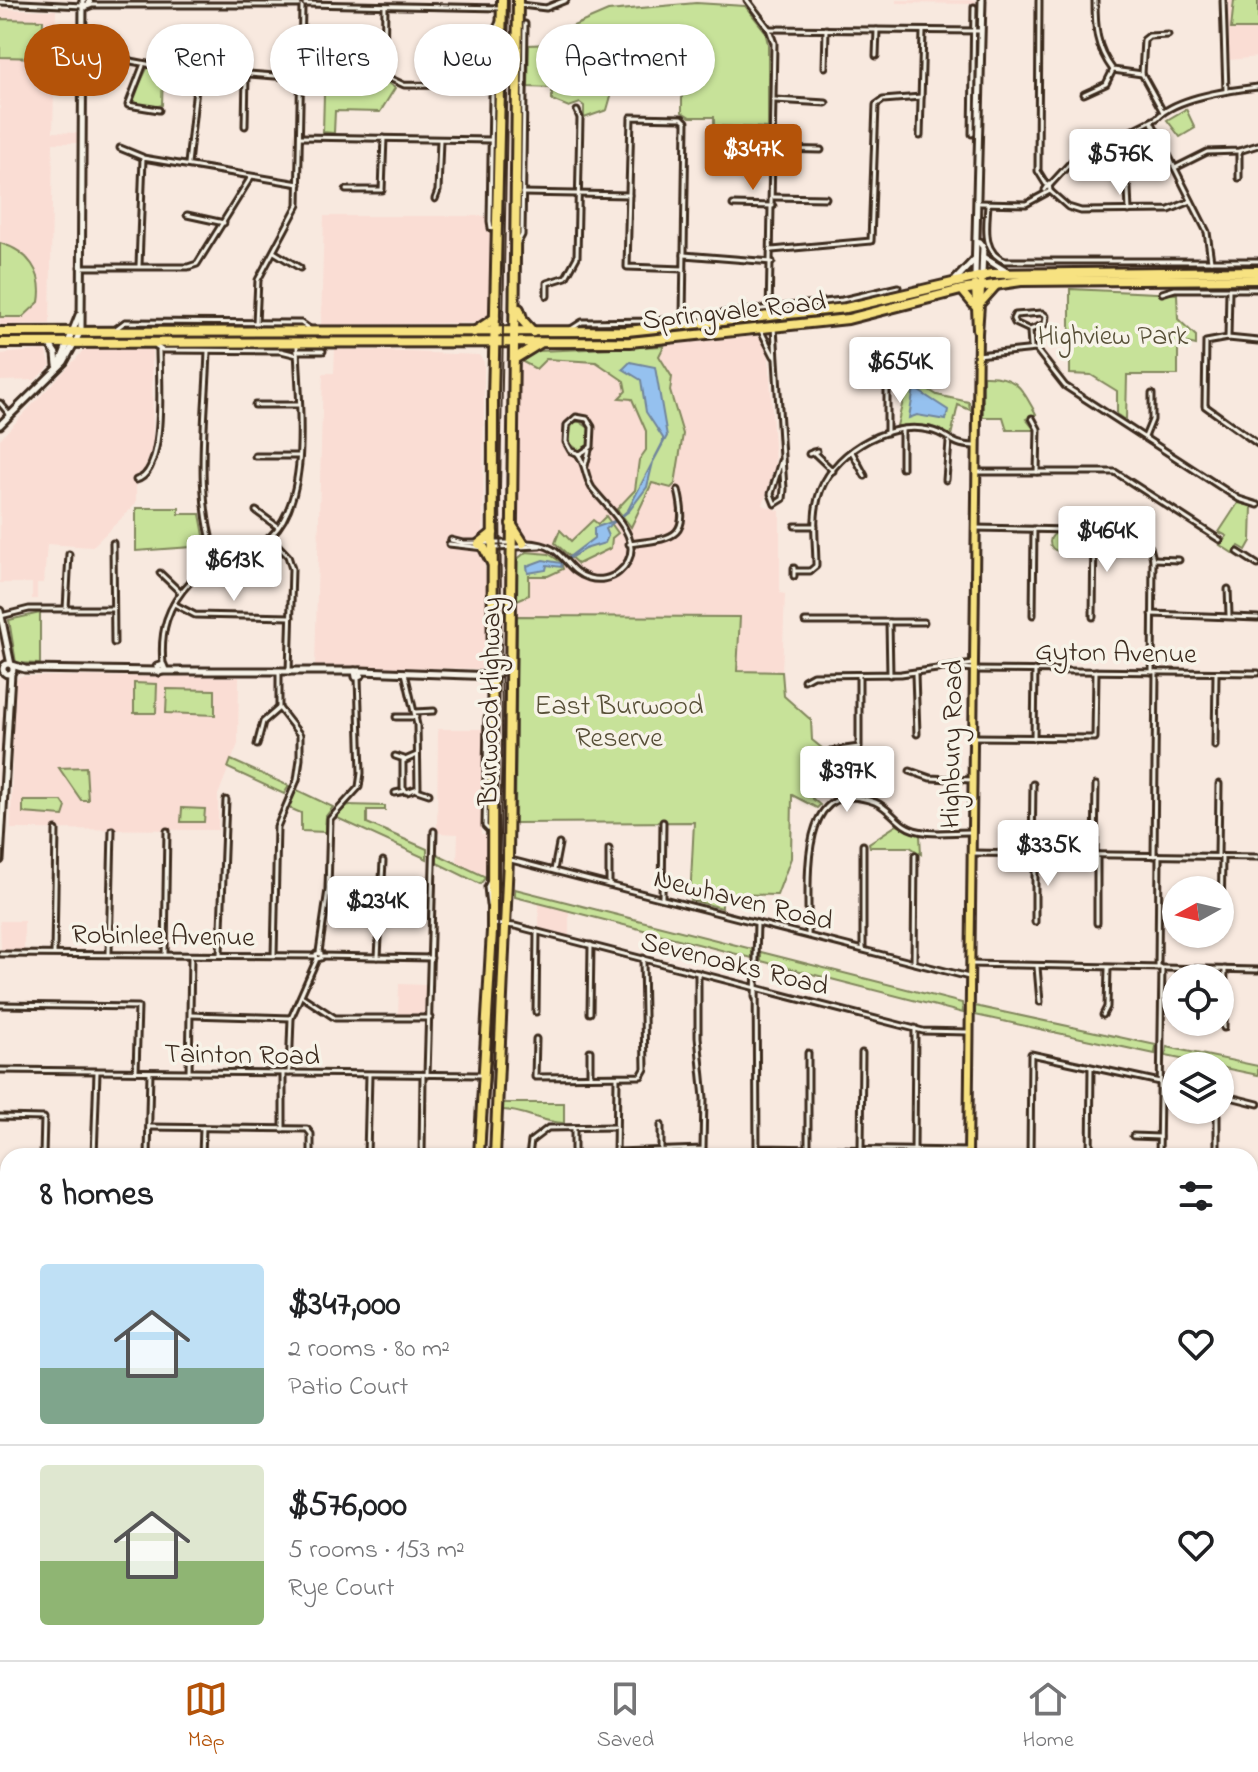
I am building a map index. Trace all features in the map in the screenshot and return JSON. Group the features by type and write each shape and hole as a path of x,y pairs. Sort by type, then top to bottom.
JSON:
{"highway":[{"name":"Burwood Highway","path":"517,24 522,2"},
{"name":"Burwood Highway","path":"480,1146 492,924 495,228 502,4"},
{"name":"Burwood Highway","path":"495,1148 508,859 511,660 509,520 519,193 516,96"},
{"path":"500,133 510,130 511,107 516,102"},
{"name":"Springvale Road","path":"0,343 295,348 481,342 626,343 863,316 961,290 998,284 1180,271 1258,279"},
{"name":"Springvale Road","path":"0,332 617,332 771,310 861,306 956,279 1007,272 1258,271"},
{"path":"516,301 522,319 533,332"},
{"path":"474,332 495,318"},
{"path":"617,332 618,338 626,343"},
{"path":"481,342 494,365"},
{"path":"514,359 540,343"},
{"path":"509,520 522,546 510,550"},
{"path":"493,533 482,546 495,569"},
{"path":"493,831 502,830 508,820"},
{"path":"480,1146 489,1143 496,1112"}],"main road":[{"name":"Highbury Road","path":"968,1148 977,355 982,302 976,259 980,203 982,0"},
{"path":"85,24 86,3"},
{"path":"0,425 59,364 78,331 84,96"},
{"name":"Highbury Road","path":"979,242 983,256 979,275"},
{"path":"983,256 1007,272"},
{"path":"956,279 976,259"},
{"path":"982,302 998,284"},
{"name":"Highbury Road","path":"978,333 975,307 979,287"},
{"path":"961,290 975,307"},
{"path":"48,342 59,364"},
{"path":"0,858 8,685 8,654 1,614"},
{"path":"6,669 161,667 358,675 477,674 504,671 511,660"}],"street":[{"path":"522,2 546,8 566,0"},
{"path":"747,0 772,35 775,100 771,310 781,461 783,499 775,504 771,494 781,461"},
{"path":"1039,0 1038,171 1048,184 1048,191"},
{"path":"1095,0 1097,43 1113,70"},
{"path":"1223,0 1226,91"},
{"path":"0,2 385,7 502,4"},
{"path":"385,7 385,24"},
{"path":"972,134 974,7"},
{"name":"Burwood Highway","path":"497,24 501,20"},
{"name":"Burwood Highway","path":"519,193 525,24"},
{"path":"772,35 783,28"},
{"path":"769,29 981,31"},
{"path":"825,67 826,29"},
{"path":"876,56 877,30"},
{"path":"920,136 923,31"},
{"path":"1163,112 1142,74 1144,40 1149,36 1168,35"},
{"path":"520,42 525,49"},
{"path":"130,57 144,65 126,105 159,110"},
{"path":"1113,70 1142,74"},
{"path":"1084,94 1106,84 1113,70"},
{"path":"1048,184 1073,160 1163,112 1207,93 1258,87"},
{"path":"188,164 195,96"},
{"path":"245,126 246,96"},
{"path":"256,323 258,280 296,215 301,96"},
{"name":"Burwood Highway","path":"492,96 495,228"},
{"path":"772,250 871,241 876,105 883,100 921,97"},
{"path":"775,100 826,103"},
{"path":"547,296 547,283 566,277 576,261 580,118 577,111"},
{"path":"683,317 684,269 684,255 687,124 682,118 631,117 627,267 684,269"},
{"path":"1151,121 1209,237 1211,261"},
{"path":"300,137 491,140"},
{"path":"346,190 382,190 384,137"},
{"path":"435,199 440,139"},
{"path":"1175,168 1207,152 1239,151 1258,145"},
{"path":"120,148 143,158 299,184"},
{"path":"734,153 821,150"},
{"path":"1239,151 1239,178"},
{"path":"139,266 143,158"},
{"path":"80,267 197,264 251,176"},
{"path":"1128,188 1129,211"},
{"path":"980,203 1026,204 1048,191"},
{"path":"1048,191 1078,211 1169,210 1191,201"},
{"path":"519,193 629,195"},
{"path":"773,197 826,198"},
{"name":"Springvale Road","path":"988,204 987,241 993,254 1012,262 1180,271 1211,261 1258,261"},
{"path":"733,205 773,206"},
{"path":"187,215 224,223"},
{"path":"274,252 300,268"},
{"path":"684,255 772,262"},
{"name":"Springvale Road","path":"569,332 582,322 771,310 849,300 898,287"},
{"path":"1162,293 1175,289 1258,289"},
{"path":"1228,338 1229,289"},
{"path":"1015,315 1046,316 1045,324 1030,330 1015,323 1015,315"},
{"name":"Springvale Road","path":"113,331 125,322 301,323 312,332"},
{"path":"760,329 774,356"},
{"path":"1030,330 1031,347"},
{"path":"1258,341 1228,338 1205,344 1205,404 1258,444"},
{"path":"136,480 148,474 157,452 158,346"},
{"name":"Springvale Road","path":"158,346 208,351 281,351 295,348 323,351"},
{"path":"977,355 1005,354 1031,347 1040,352 1062,384 1239,499 1258,505"},
{"path":"161,667 164,625 180,592 191,581 270,537 296,489 298,405 295,348 281,351"},
{"path":"208,351 205,511 209,542 219,565"},
{"path":"887,381 887,433"},
{"path":"1145,437 1152,420 1152,394"},
{"path":"0,403 10,415"},
{"path":"255,405 298,405"},
{"path":"450,542 510,550 522,546 541,546 565,557 574,568 590,578 609,578 624,566 629,544 624,525 591,487 585,466 578,454 569,448 566,427 574,418 583,417 591,423 592,442 585,466"},
{"path":"1032,418 1038,429 1037,472"},
{"path":"794,572 814,570 818,497 833,471 869,440 902,430 930,430 949,442 976,446"},
{"path":"902,430 902,468"},
{"path":"946,480 949,442"},
{"path":"578,454 589,450"},
{"path":"852,452 865,476"},
{"path":"813,453 833,471"},
{"path":"255,456 298,456"},
{"path":"976,472 1115,472 1220,540"},
{"path":"629,544 667,539 679,532 684,519 678,490"},
{"path":"256,511 278,527"},
{"path":"795,526 815,526"},
{"path":"975,528 1125,531 1150,547 1153,559 1154,856"},
{"path":"1033,615 1034,529"},
{"path":"1093,617 1094,530"},
{"path":"270,537 291,563 289,672"},
{"path":"113,543 114,643"},
{"path":"1238,552 1258,565"},
{"path":"66,609 69,554"},
{"path":"1153,559 1179,560"},
{"path":"160,573 180,592"},
{"path":"1228,589 1229,615"},
{"path":"173,604 195,615 291,617"},
{"path":"1,614 26,609 112,609"},
{"path":"1152,614 1258,618"},
{"path":"805,622 924,622"},
{"path":"889,622 890,675"},
{"name":"Gyton Avenue","path":"804,680 813,675 890,675 949,667 1258,673"},
{"path":"1034,738 1035,670"},
{"path":"972,737 1095,738 1096,671"},
{"path":"274,955 277,827 297,780 300,735 279,708 279,672"},
{"path":"915,672 917,734"},
{"path":"405,673 415,714 417,790"},
{"path":"1215,746 1216,673"},
{"path":"283,1129 291,1018 303,997 318,956 328,890 330,819 359,787 358,675"},
{"path":"831,751 859,747 859,675"},
{"path":"257,745 263,722 279,708"},
{"path":"396,717 434,711"},
{"path":"395,756 404,759 417,755"},
{"path":"404,759 405,791"},
{"path":"910,771 938,780 972,780"},
{"path":"1033,784 1035,922"},
{"path":"1219,784 1220,876"},
{"path":"1096,785 1097,923"},
{"path":"395,793 417,790 429,794"},
{"path":"220,954 226,800"},
{"path":"808,935 811,833 820,813 828,805 839,801 865,800 886,807 915,830 971,832"},
{"path":"275,806 283,810"},
{"path":"662,898 663,822"},
{"path":"54,953 56,830"},
{"path":"109,953 112,830"},
{"path":"165,954 167,831"},
{"path":"422,1148 430,1018 434,831"},
{"path":"554,870 559,844"},
{"path":"863,845 863,949"},
{"path":"609,849 609,885"},
{"path":"971,853 1258,857"},
{"path":"914,963 915,855"},
{"path":"1159,856 1159,1148"},
{"name":"Newhaven Road","path":"508,859 969,977"},
{"path":"378,957 383,861"},
{"path":"757,923 757,1148"},
{"name":"Sevenoaks Road","path":"492,924 537,931 915,1028 969,1032"},
{"path":"536,1012 537,931"},
{"path":"590,1013 591,945"},
{"name":"Robinlee Avenue","path":"0,952 431,958"},
{"path":"189,1072 191,954"},
{"path":"536,1039 535,1077 644,1074 645,959"},
{"path":"970,966 1160,968"},
{"path":"1037,967 1040,1002"},
{"path":"1103,1015 1107,1007 1108,968"},
{"path":"1234,969 1258,970"},
{"path":"698,973 703,1148"},
{"path":"303,997 335,1018 430,1018"},
{"path":"0,1005 138,1007 136,1071"},
{"path":"191,1015 291,1018"},
{"path":"914,1148 915,1028"},
{"path":"590,1051 590,1076"},
{"path":"808,1053 808,1148"},
{"path":"861,1148 862,1053"},
{"path":"1030,1148 1031,1054 1160,1082"},
{"path":"1090,1148 1091,1067"},
{"name":"Tainton Road","path":"0,1070 484,1075"},
{"path":"94,1148 97,1071"},
{"path":"148,1148 150,1072"},
{"path":"367,1148 369,1075"},
{"path":"616,1148 617,1077"},
{"path":"1234,1098 1258,1104"},
{"path":"0,1117 44,1118 43,1148"},
{"path":"1217,1124 1217,1148"},
{"path":"661,1125 661,1148"},
{"path":"149,1127 310,1130 311,1148"},
{"path":"530,1148 531,1141 548,1128 616,1127"},
{"path":"202,1148 203,1128"},
{"path":"574,1128 574,1148"},
{"path":"1133,1136 1159,1137"},
{"path":"0,1436 0,1471"}],"shaded area":[{"path":"896,0 976,0 975,4 896,3"},
{"path":"1228,0 1258,0 1258,57 1229,60"},
{"path":"0,9 56,10 56,24 24,24 24,96 54,96 53,132 77,133 77,143 53,143 50,324 0,325"},
{"path":"324,216 486,216 491,233 489,316 477,323 321,325"},
{"path":"757,336 762,339 769,358 775,465 763,505 780,511 780,593 785,594 782,672 737,672 739,617 517,616 517,558 528,551 527,539 519,532 516,488 518,372 523,356 537,351 657,346"},
{"path":"152,349 153,446 143,472 136,475 136,504 92,547 47,544 44,583 37,583 37,599 32,599 32,583 0,583 0,439 84,350"},
{"path":"335,349 479,355 484,362 483,555 489,595 490,665 487,669 315,666 323,373 334,373"},
{"path":"45,350 51,365 35,380 0,381 0,354"},
{"path":"22,676 239,677 238,744 218,795 218,830 11,829 13,681"},
{"path":"438,729 483,729 481,834 487,835 486,877 457,864 458,834 437,833"},
{"path":"539,904 569,911 569,937 539,930"},
{"path":"0,921 24,921 24,950 1,950"},
{"path":"399,984 427,985 425,1014 398,1016"}],"green space":[{"path":"1234,0 1258,0 1258,29 1231,29"},
{"path":"696,3 745,6 765,31 768,44 768,128 714,126 714,117 690,117 682,112 682,96 715,96 715,24 578,24 608,11"},
{"path":"0,19 43,20 43,24 24,24 24,58 0,57"},
{"path":"529,45 536,45 536,87 528,87"},
{"path":"146,70 146,96 162,96 162,105 130,104"},
{"path":"324,96 390,96 380,112 335,111 334,133 323,132"},
{"path":"552,96 611,96 607,110 584,118 584,106 580,103 569,107 552,100"},
{"path":"1186,109 1195,128 1180,137 1167,120"},
{"path":"0,243 26,257 39,281 39,302 23,317 0,317"},
{"name":"Highview Park","path":"1070,289 1177,294 1178,319 1196,336 1196,345 1178,341 1178,375 1127,375 1126,420 1117,414 1117,391 1091,375 1070,374"},
{"path":"664,346 659,356 672,377 670,391 683,434 675,484 671,488 652,483 631,527 617,509 635,490 639,460 646,450 646,431 632,399 619,398 626,391 624,381 596,362 546,359 536,369 523,362 522,357 537,351"},
{"path":"867,369 898,370 937,395 969,402 970,410 958,405 951,436 930,426 897,426 908,380 869,380 861,386 862,373"},
{"path":"983,376 1003,378 1016,384 1036,414 1026,419 1035,430 1007,430 1003,417 983,417"},
{"path":"572,422 580,422 589,428 589,445 580,451 569,443"},
{"path":"1238,503 1252,506 1251,541 1246,550 1239,546 1234,554 1220,545 1227,536 1219,532"},
{"path":"136,508 179,508 179,514 200,514 206,546 136,551"},
{"path":"606,516 618,533 612,538 611,548 578,564 555,543 560,530 571,541 593,520 598,524"},
{"path":"1059,533 1068,542 1059,551 1050,542"},
{"path":"526,552 549,554 561,562 563,569 548,576 529,576 529,595 517,600 515,561"},
{"path":"40,613 40,664 16,663 9,620"},
{"name":"East Burwood Reserve","path":"517,616 740,617 737,671 782,672 784,696 811,720 812,740 823,749 812,751 812,798 820,805 817,808 792,795 791,858 777,895 722,894 722,908 690,900 694,822 515,823"},
{"path":"134,683 157,684 156,713 134,713"},
{"path":"167,689 215,690 215,715 166,713"},
{"path":"231,760 289,786 284,794 228,768"},
{"path":"86,767 88,800 81,800 59,768"},
{"path":"297,790 333,807 326,816 325,832 301,831 301,813 287,807"},
{"path":"23,801 62,801 66,807 63,816 23,813"},
{"path":"348,805 385,806 385,810 367,810 367,823 427,849 427,859 335,817"},
{"path":"182,808 205,809 204,822 181,822"},
{"path":"897,825 920,835 921,854 910,847 870,847 869,843"},
{"path":"437,854 486,877 480,884 437,863"},
{"path":"515,889 752,949 752,958 515,897"},
{"path":"761,952 962,1003 963,1013 761,961"},
{"path":"975,1006 1156,1045 1155,1054 975,1015"},
{"path":"1167,1047 1191,1052 1166,1052"},
{"path":"1234,1061 1258,1066 1258,1075 1234,1070"},
{"path":"502,1103 564,1103 564,1123 502,1110"}],"water":[{"path":"630,362 655,367 667,436 653,462 647,487 629,511 617,520 628,510 663,442 646,412 641,380 623,369"},
{"path":"914,388 948,410 946,420 917,415 909,418"},
{"path":"617,520 605,529 608,536 605,543 585,549 562,563 561,567 547,565 546,570 528,573 527,566 543,560 561,563 594,538 594,528"}],"tram line":[{"path":"485,1148 497,981 502,738 500,489 509,0"}]}
